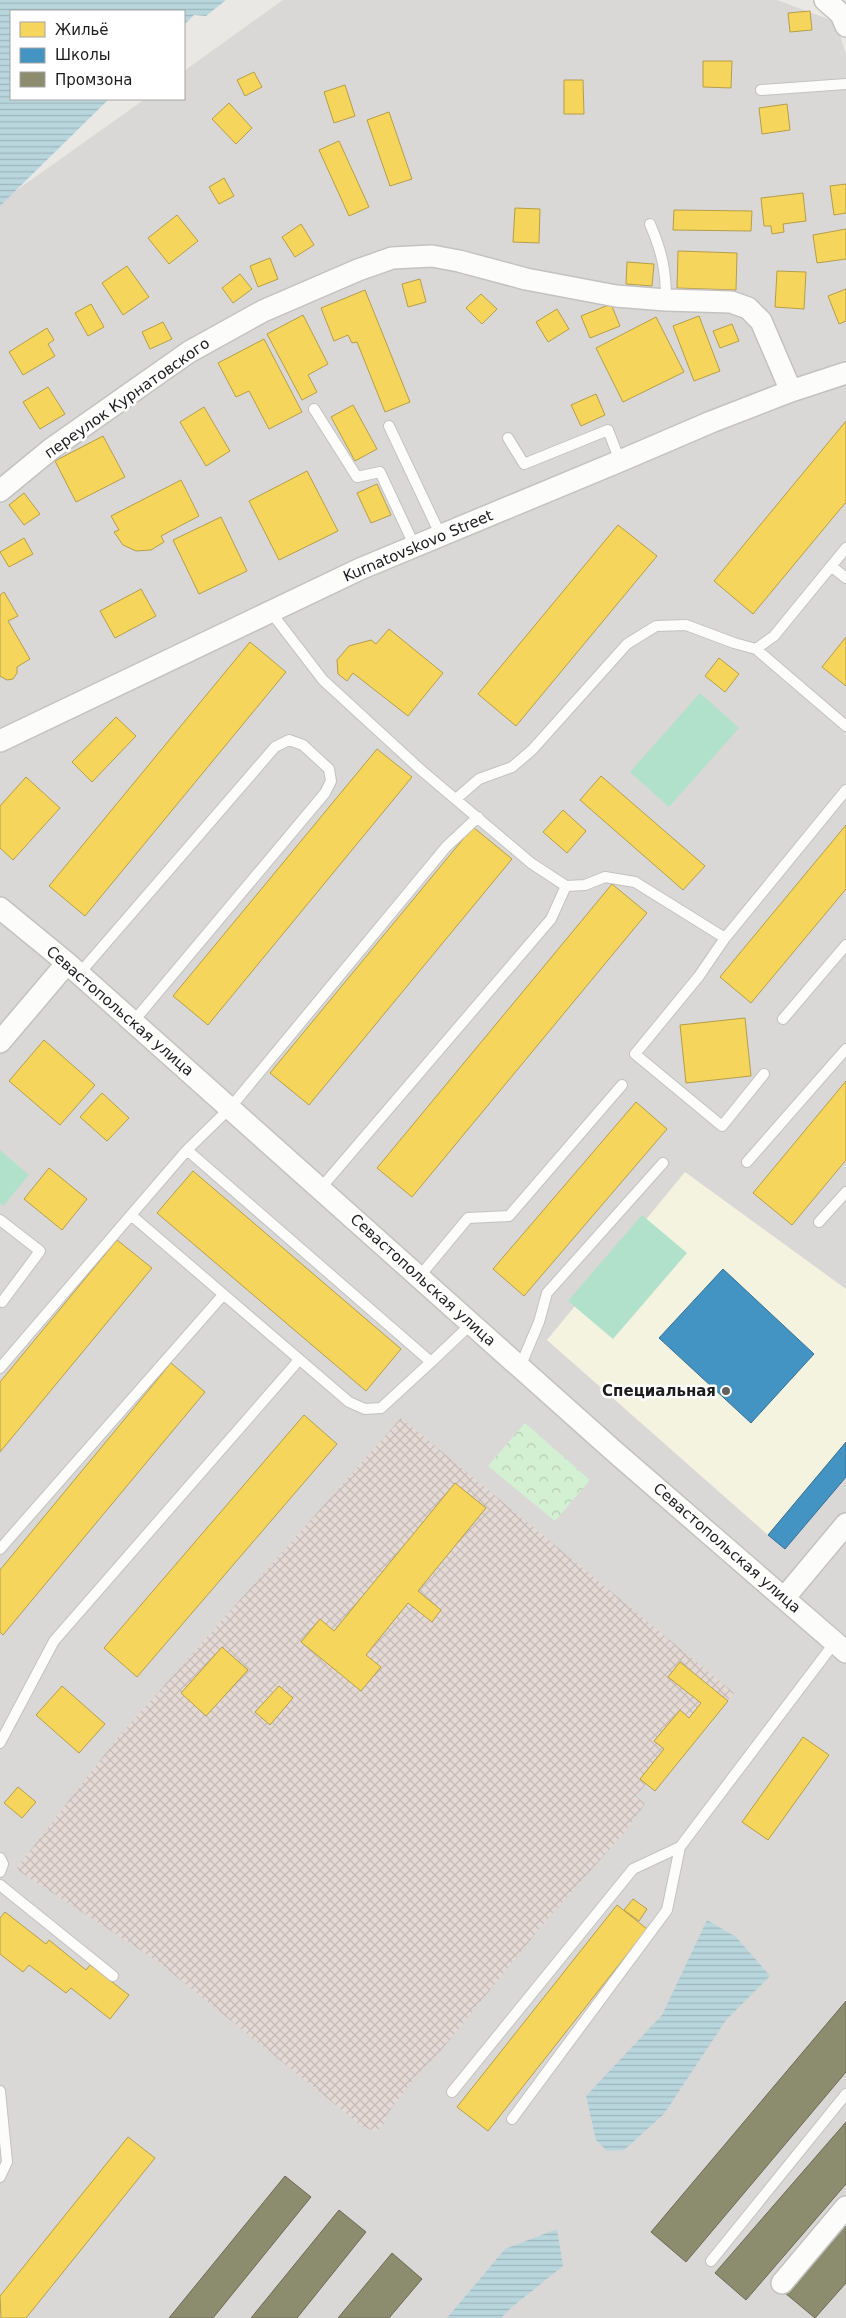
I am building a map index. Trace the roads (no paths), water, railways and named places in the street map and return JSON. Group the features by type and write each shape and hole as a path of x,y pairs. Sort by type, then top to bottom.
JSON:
{"street":[{"path":"825,0 841,14 846,26"},
{"name":"переулок Курнатовского","path":"0,491 51,449 189,352 263,311 358,270 392,258 432,256 460,261 526,279 616,296 731,302 748,308 761,321 791,391"},
{"name":"Kurnatovskovo Street","path":"0,741 360,569 620,462 711,422 791,391 846,373"},
{"name":"Севастопольская улица","path":"0,908 73,968 615,1452 785,1597 840,1647"},
{"path":"0,1042 73,968"},
{"path":"785,1597 846,1524"},
{"path":"782,2283 846,2207"}],"lane":[{"path":"761,90 846,84"},
{"path":"650,224 661,250 666,276 666,300"},
{"path":"314,409 357,477 380,472 415,547"},
{"path":"389,426 441,536"},
{"path":"508,438 524,464 608,430 620,462"},
{"path":"756,649 774,636 846,548"},
{"path":"831,566 846,578"},
{"path":"270,611 323,680 421,770 531,863 566,886 586,885 605,877 635,882 725,938"},
{"path":"456,799 479,779 512,767 532,750 627,644 656,626 686,625 756,649 846,726"},
{"path":"73,968 275,747 288,740 303,745 329,769 331,781 325,793 133,1022"},
{"path":"764,1074 722,1126 635,1054 699,976 725,938 846,790"},
{"path":"0,1368 186,1150 230,1108 446,848 478,817"},
{"path":"320,1189 551,919 566,886"},
{"path":"784,1019 846,945"},
{"path":"747,1162 846,1049"},
{"path":"419,1277 468,1218 508,1216 622,1085"},
{"path":"186,1150 431,1362"},
{"path":"520,1367 539,1322 547,1293 663,1163"},
{"path":"819,1222 846,1192"},
{"path":"131,1216 349,1402 365,1409 381,1408 471,1324"},
{"path":"0,1220 40,1251 2,1302"},
{"path":"0,1549 223,1295"},
{"path":"0,1743 54,1641 299,1360"},
{"path":"452,2092 633,1869 680,1847 840,1647"},
{"path":"512,2119 667,1910 680,1847"},
{"path":"0,1858 3,1864 0,1872"},
{"path":"0,1886 113,1976"},
{"path":"0,2091 7,2162 0,2177"},
{"path":"711,2261 846,2094"}],"water":[{"path":"0,0 226,0 206,16 194,15 185,24 185,10 10,10 10,100 108,100 0,206"},
{"path":"707,1920 736,1937 770,1976 726,2020 664,2114 624,2150 607,2151 596,2140 586,2096 662,2015"},
{"path":"557,2229 563,2266 501,2318 447,2318 505,2249"}],"place":[{"name":"Специальная","path":"726,1391"}]}
